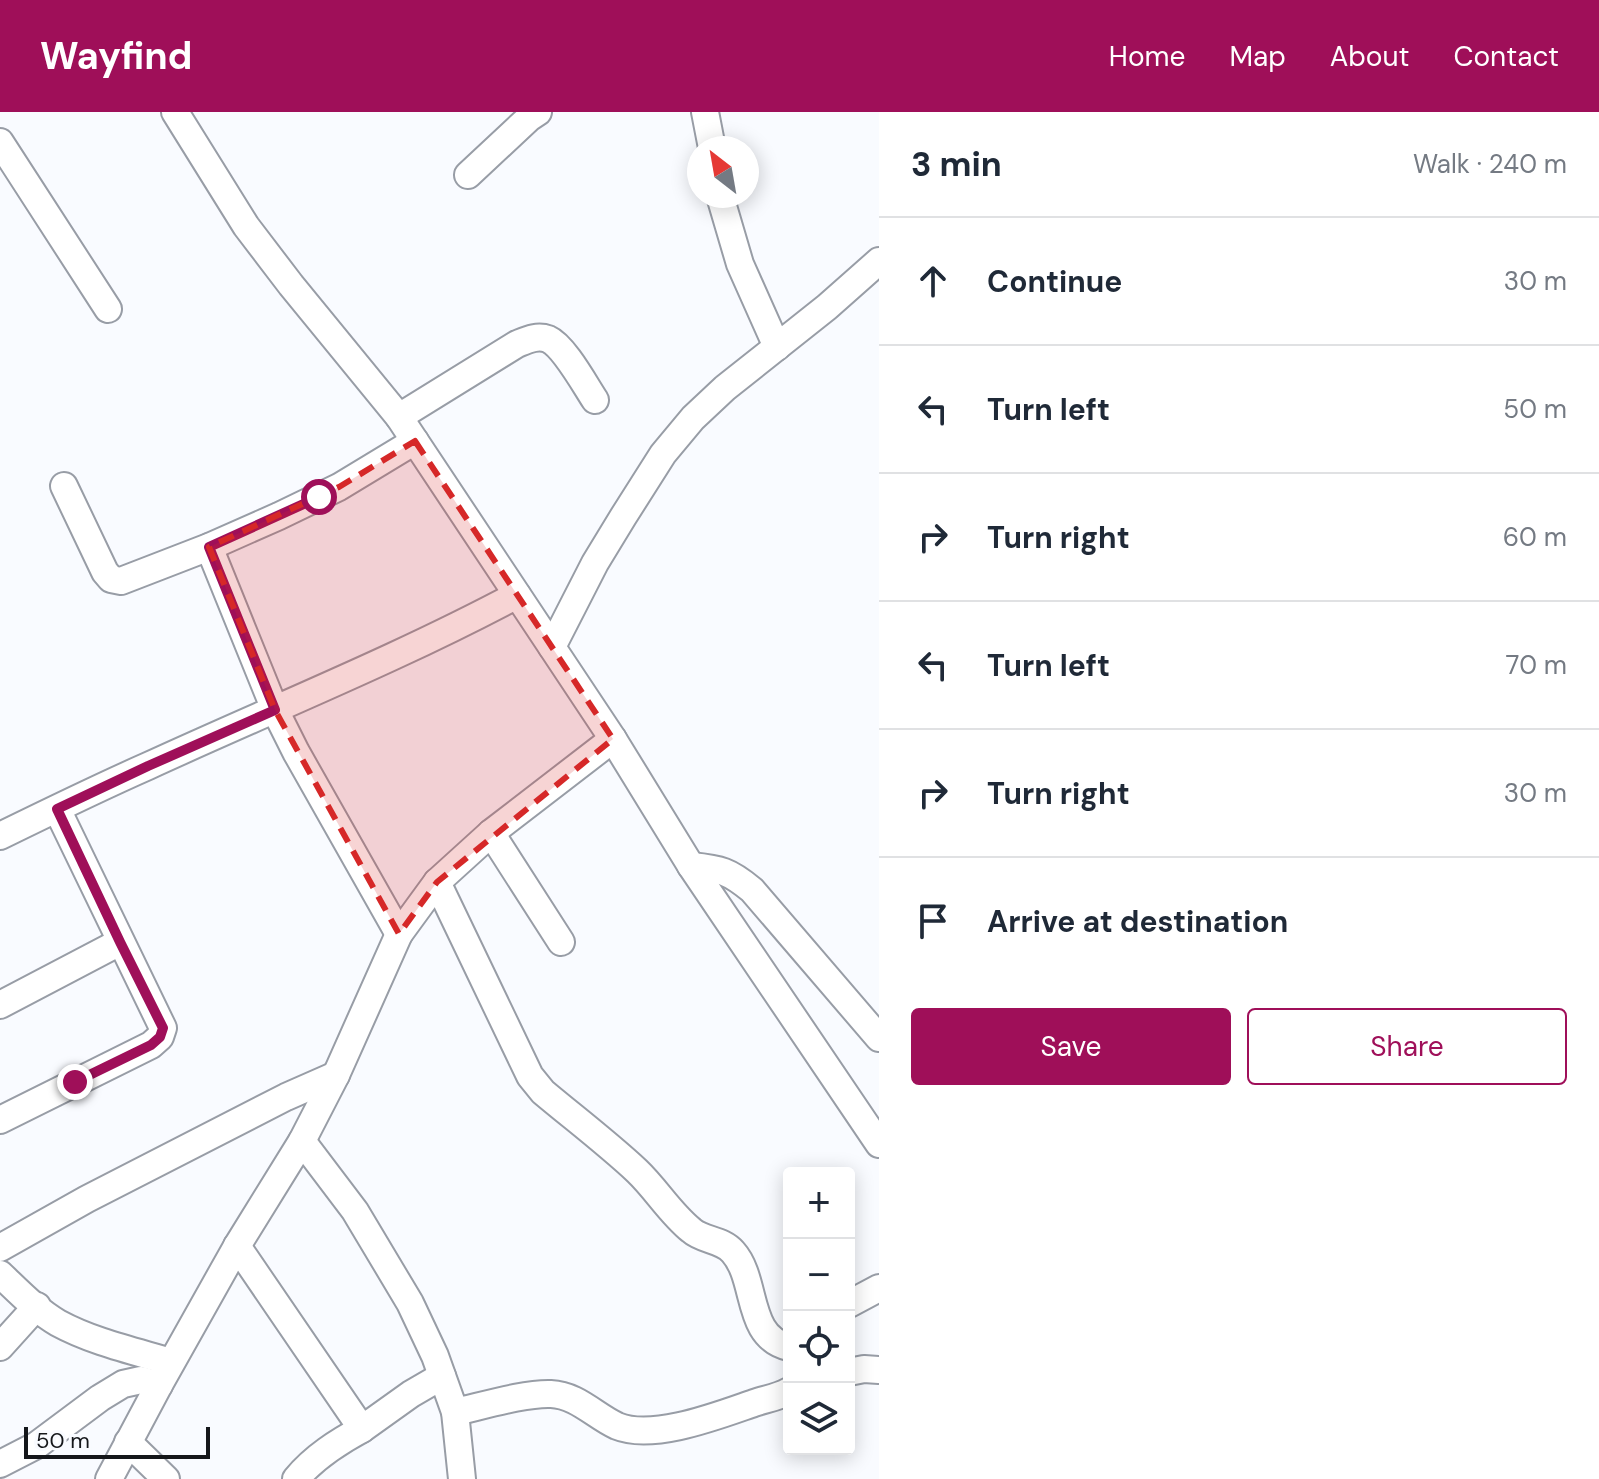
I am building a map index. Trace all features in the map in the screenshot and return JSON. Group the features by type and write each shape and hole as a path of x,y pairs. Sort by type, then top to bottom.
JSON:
{"street":[{"path":"175,112 246,226 399,417 613,739 691,866 879,1144"},
{"path":"468,175 538,112"},
{"path":"705,112 710,136"},
{"path":"0,142 108,309"},
{"path":"724,208 740,264 777,347"},
{"path":"552,647 595,563 663,454 693,418 879,261"},
{"path":"399,417 533,337 549,340 561,350 595,400"},
{"path":"64,486 105,572 111,579 121,581 279,516 339,487 415,441"},
{"path":"209,547 275,710 399,934"},
{"path":"0,836 453,629 517,595"},
{"path":"109,1479 237,1246 302,1141 336,1075 399,934 437,882 491,833 613,739"},
{"path":"0,1120 151,1045 160,1037 163,1028 57,809"},
{"path":"491,833 561,942"},
{"path":"691,866 717,869 735,876 752,890 879,1038"},
{"path":"437,882 530,1076 543,1092 637,1171 693,1233 731,1249 742,1263 758,1320 765,1333 783,1345"},
{"path":"0,1005 120,942"},
{"path":"0,1248 101,1192 286,1097 336,1075"},
{"path":"302,1141 355,1211 410,1303 435,1356 455,1412 462,1479"},
{"path":"237,1246 362,1429"},
{"path":"0,1274 57,1322 102,1341 165,1374"},
{"path":"855,1301 879,1288"},
{"path":"0,1347 37,1306"},
{"path":"855,1371 879,1370"},
{"path":"0,1464 37,1445 123,1384 165,1374"},
{"path":"296,1479 340,1441 442,1376"},
{"path":"455,1412 553,1394 571,1398 618,1427 638,1432 689,1424 783,1393"},
{"path":"128,1442 166,1479"}],"highlighted area":[{"path":"415,441 613,739 437,882 399,934 275,710 209,547 339,487"}],"route":[{"path":"75,1082 151,1045 160,1037 163,1028 57,809 275,710 209,547 319,497"}]}
